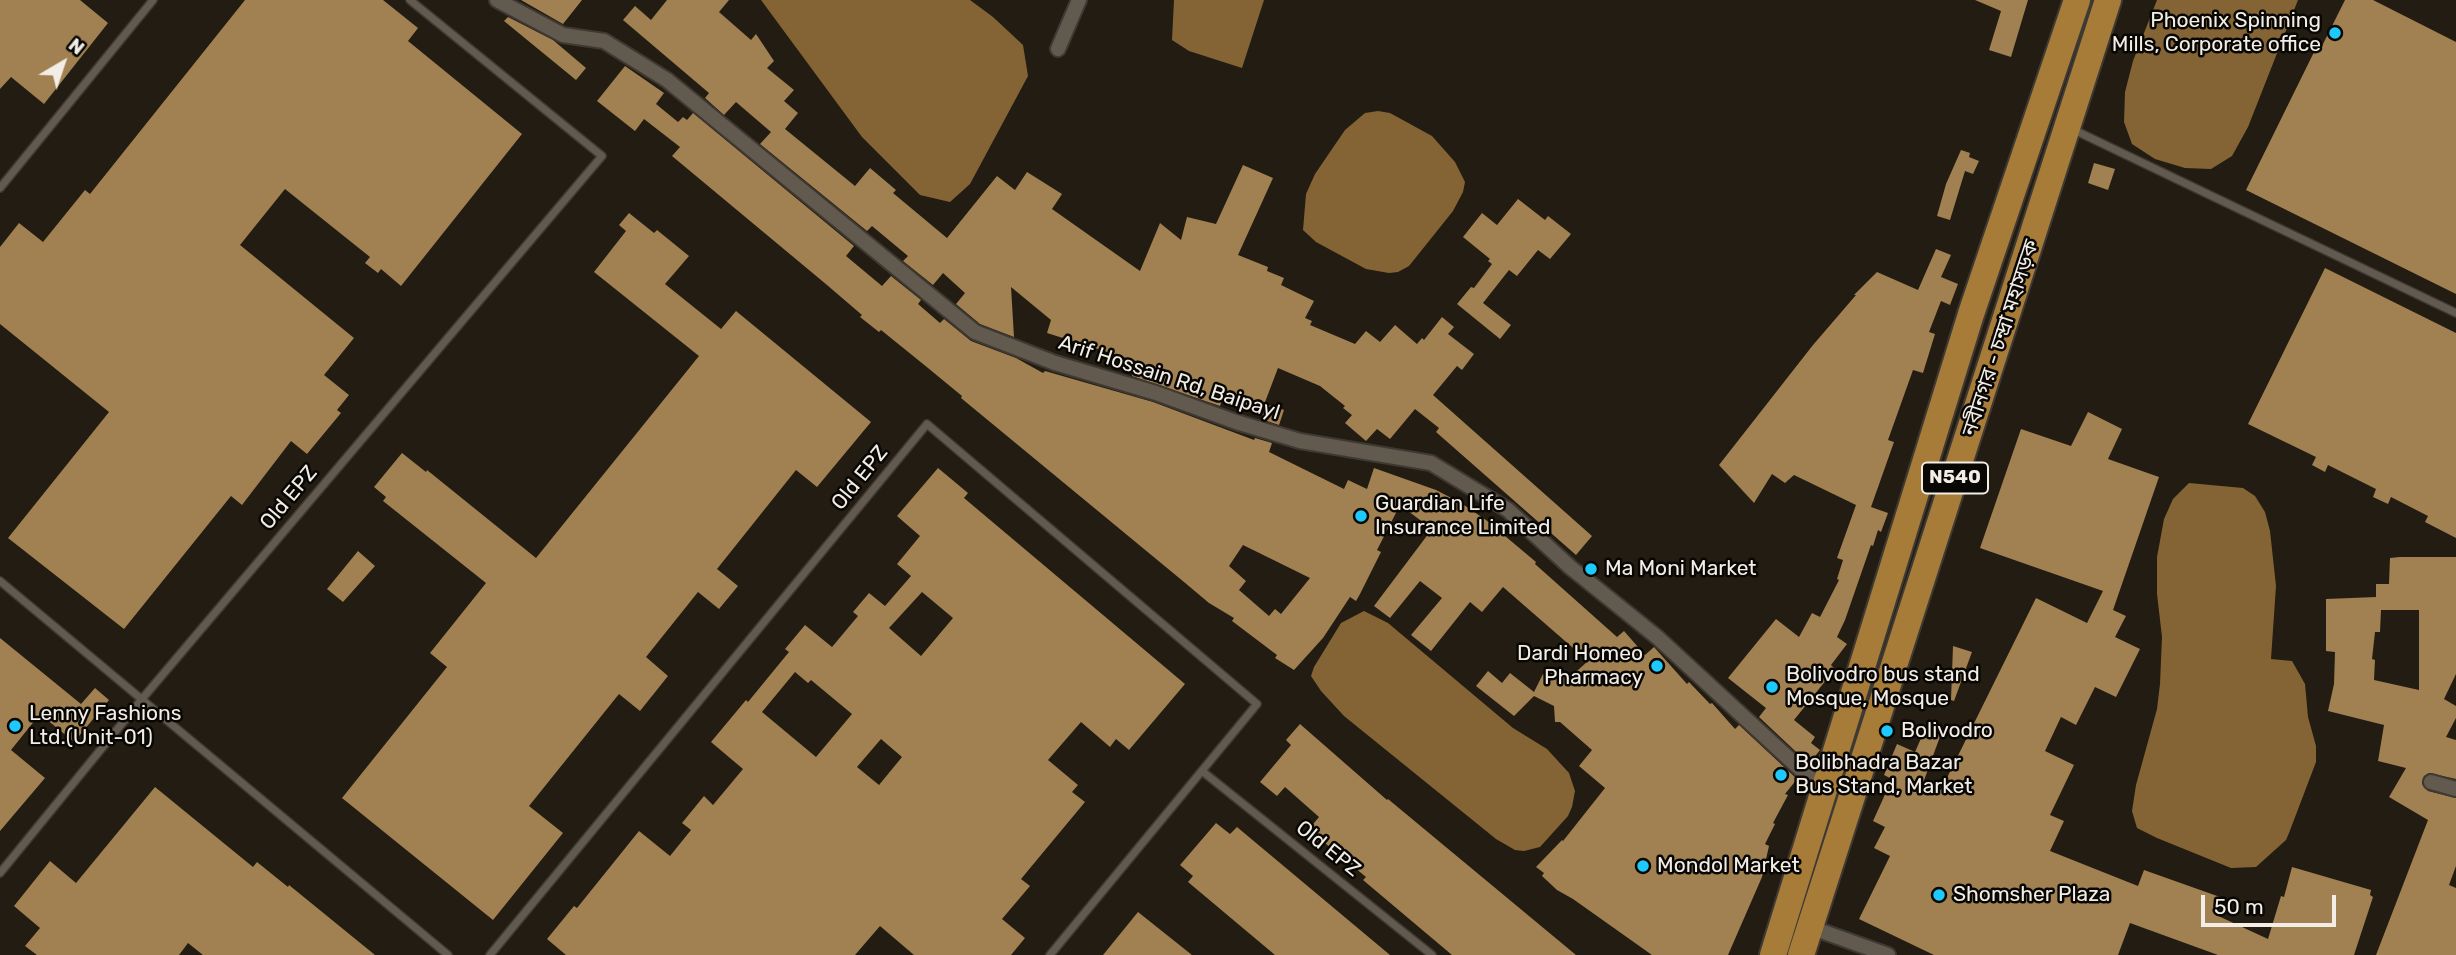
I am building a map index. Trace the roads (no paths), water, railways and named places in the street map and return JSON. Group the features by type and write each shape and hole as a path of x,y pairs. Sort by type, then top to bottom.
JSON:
{"highway":[{"name":"নবীনগর - চন্দ্রা মহাসড়ক","path":"1773,955 1822,789 1971,314 2077,0"},
{"name":"নবীনগর - চন্দ্রা মহাসড়ক","path":"1801,955 2108,0"}],"street":[{"name":"Arif Hossain Rd, Baipayl","path":"497,0 563,35 604,41 667,80 975,332 1043,359 1300,441 1431,463 1508,510 1570,567 1657,637 1822,789"},
{"path":"1058,50 1079,0"},
{"path":"2431,782 2456,789"},
{"path":"1810,927 1888,955"}],"lane":[{"path":"0,188 153,0"},
{"name":"Old EPZ","path":"0,873 142,699 602,156 410,0"},
{"path":"2068,127 2456,313"},
{"name":"Old EPZ","path":"490,955 927,424 1257,704 1050,955"},
{"path":"0,581 448,955"},
{"name":"Old EPZ","path":"1202,771 1432,955"}],"place":[{"name":"Phoenix Spinning Mills, Corporate office","path":"2335,33"},
{"name":"Guardian Life Insurance Limited","path":"1361,516"},
{"name":"Ma Moni Market","path":"1591,569"},
{"name":"Dardi Homeo Pharmacy","path":"1657,666"},
{"name":"Bolivodro bus stand Mosque, Mosque","path":"1772,687"},
{"name":"Lenny Fashions Ltd.(Unit-01)","path":"15,726"},
{"name":"Bolivodro","path":"1887,731"},
{"name":"Bolibhadra Bazar Bus Stand, Market","path":"1781,775"},
{"name":"Mondol Market","path":"1643,866"},
{"name":"Shomsher Plaza","path":"1939,895"}]}
